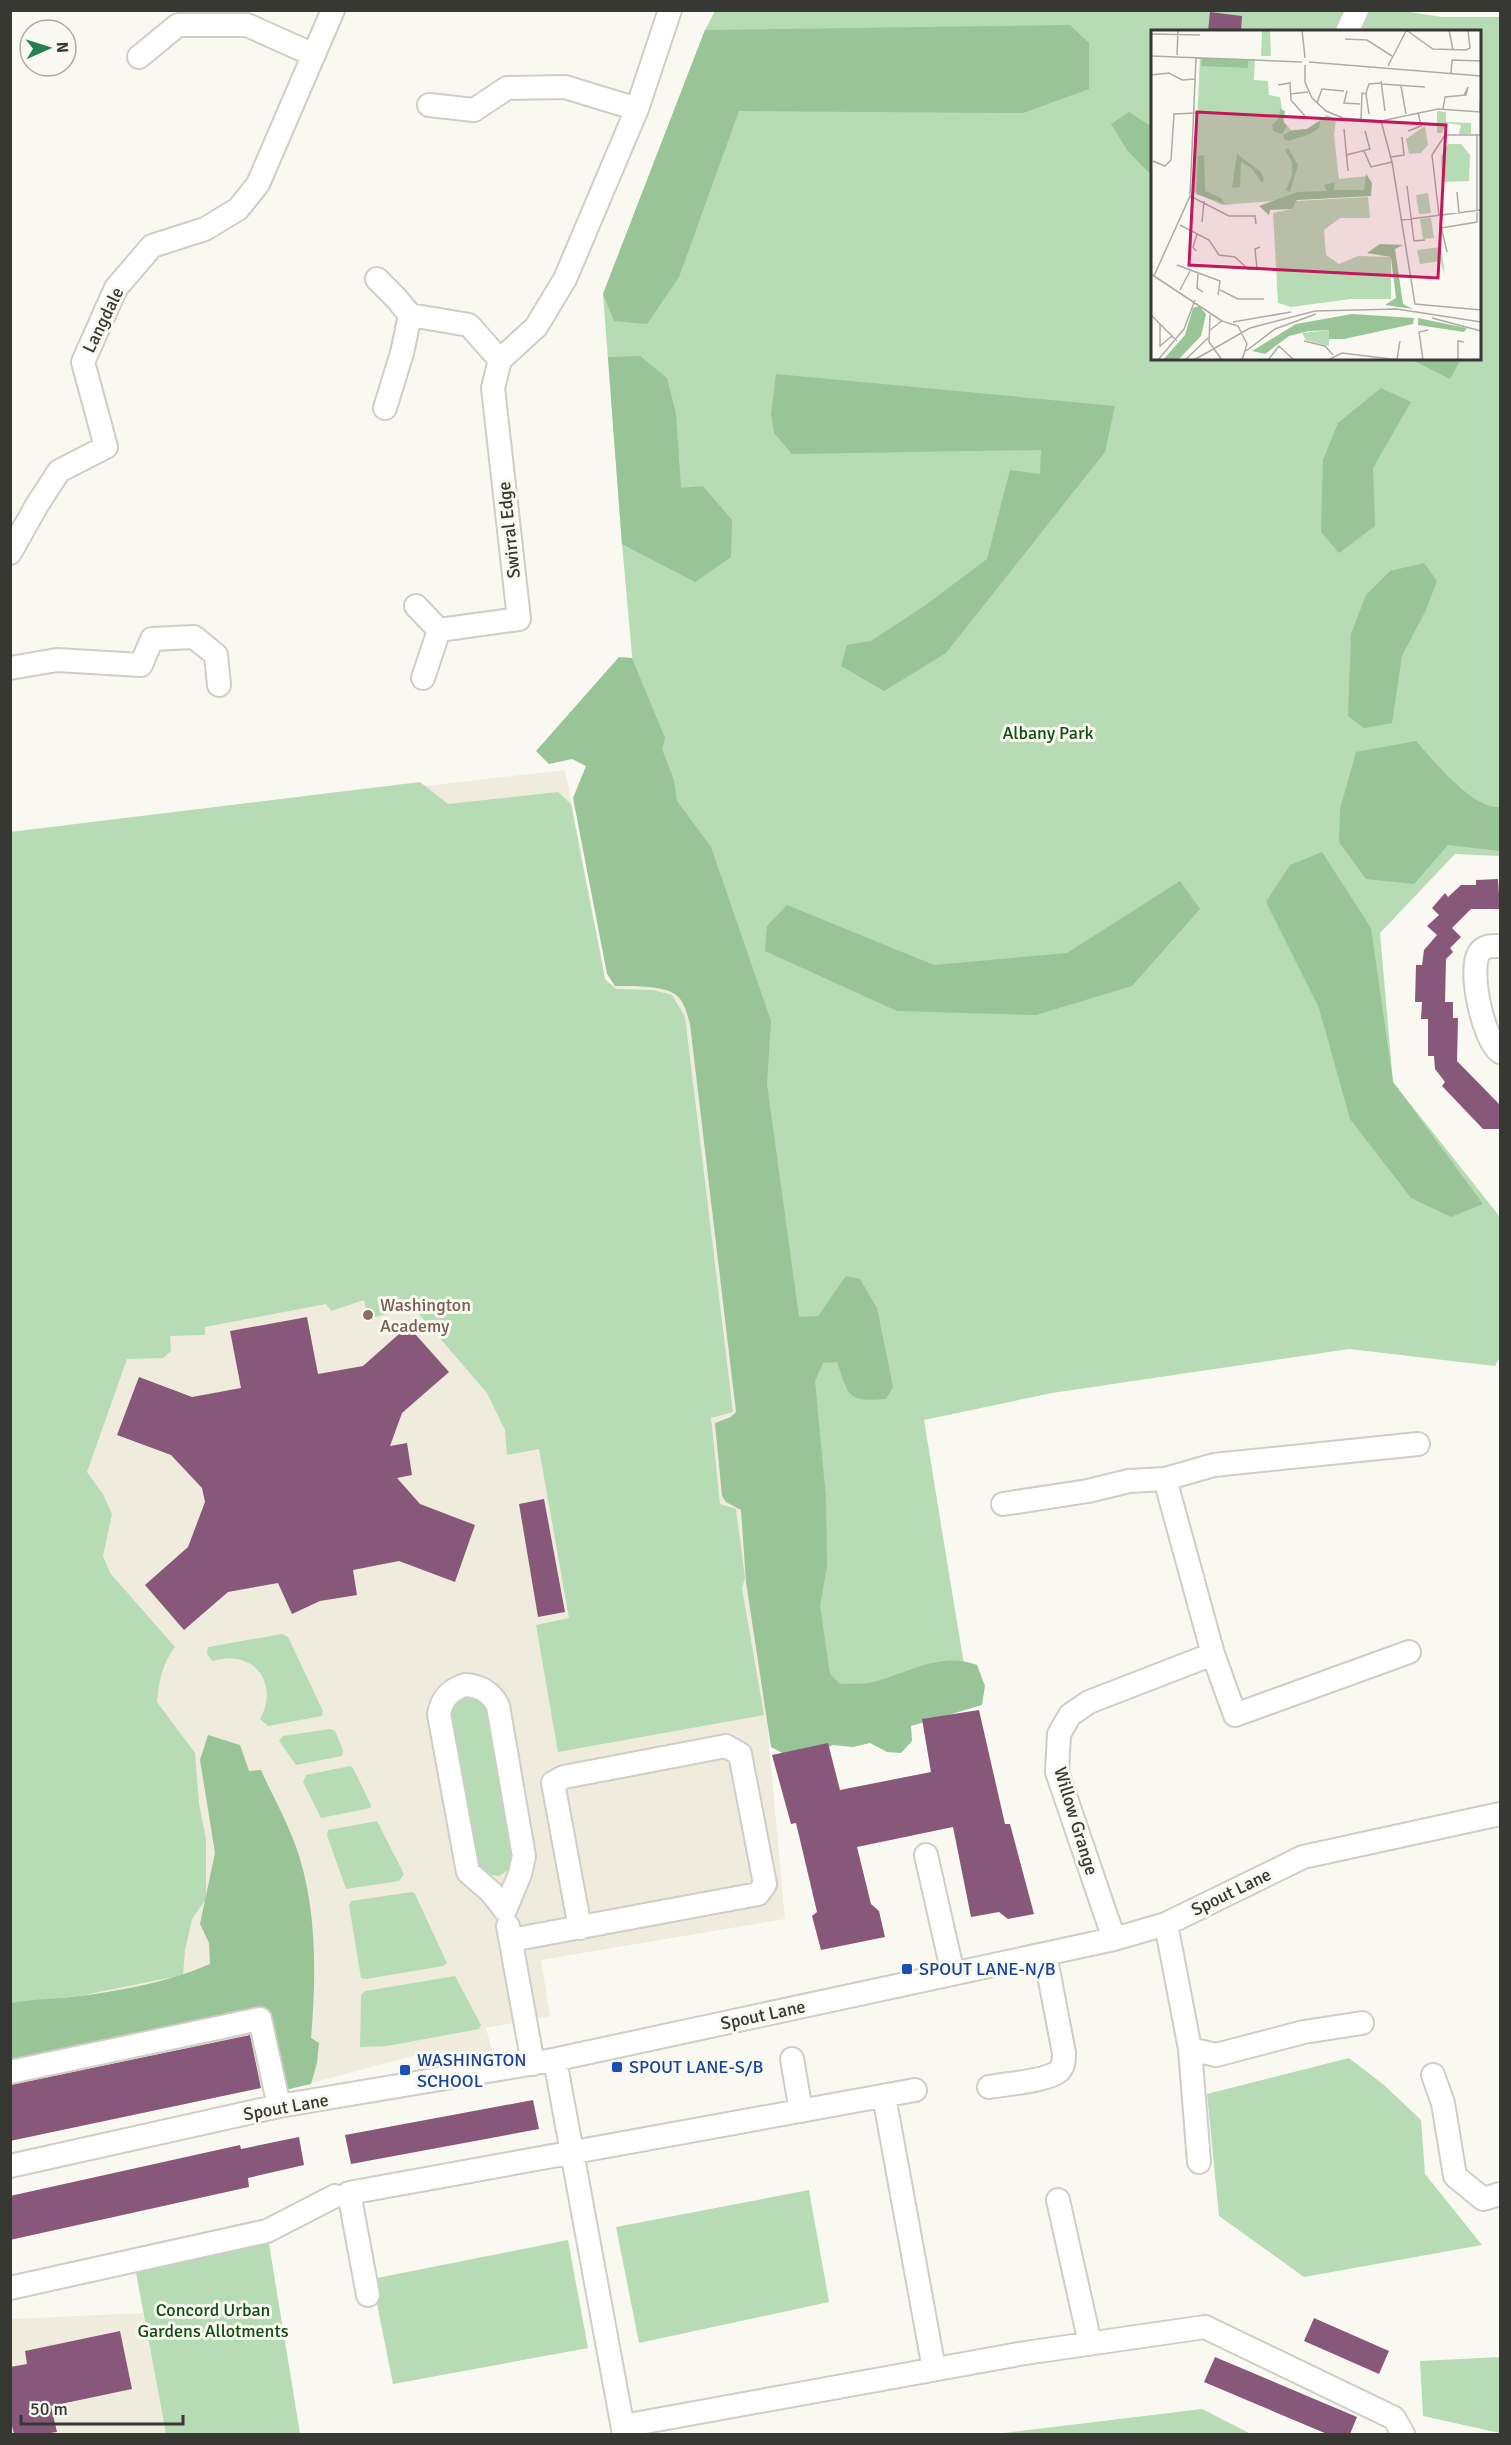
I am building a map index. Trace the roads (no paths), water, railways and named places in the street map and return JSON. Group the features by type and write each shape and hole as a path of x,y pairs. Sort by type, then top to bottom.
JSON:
{"street":[{"name":"Langdale","path":"10,553 59,471 106,447 83,362 116,288 152,246 205,228 238,209 258,184 333,10"},
{"path":"377,279 398,299 410,315 469,325 500,360 536,327 565,279 637,109 670,10"},
{"path":"1348,30 1357,10"},
{"path":"139,57 178,25 247,25 314,55"},
{"path":"429,105 474,110 507,87 565,87 637,109"},
{"path":"386,408 410,315"},
{"name":"Swirral Edge","path":"439,630 519,619 493,388 500,360"},
{"path":"416,606 439,630 423,678"},
{"path":"10,668 57,660 141,664 152,639 194,637 216,655 219,685"},
{"path":"1500,946 1488,946 1479,953 1475,982 1491,1041 1500,1052"},
{"path":"1003,1504 1088,1491 1129,1481 1165,1479 1214,1465 1419,1444"},
{"path":"1165,1479 1213,1654 1235,1715 1409,1652"},
{"name":"Willow Grange","path":"1114,1939 1057,1772 1059,1734 1070,1715 1089,1702 1213,1654"},
{"path":"506,1910 520,1874 524,1856 498,1706 489,1693 482,1688 465,1685 450,1692 444,1698 439,1714 468,1872 491,1892 506,1910 533,2064"},
{"path":"511,1940 580,1928 758,1894 765,1884 740,1754 726,1746 564,1777 553,1783 580,1928"},
{"name":"Spout Lane","path":"10,2166 279,2106 555,2060 1114,1939 1166,1924 1303,1857 1500,1814"},
{"path":"926,1855 954,1974"},
{"path":"1166,1924 1190,2049 1199,2162"},
{"path":"989,2087 1047,2077 1058,2072 1063,2064 1064,2053 1045,1954"},
{"path":"10,2072 260,2019 279,2106"},
{"path":"1190,2049 1215,2055 1304,2032 1362,2024"},
{"path":"792,2059 801,2111"},
{"path":"555,2060 623,2430 934,2369 1090,2343 1205,2327 1394,2418 1403,2434"},
{"path":"1434,2075 1443,2103 1455,2176 1483,2199 1500,2194"},
{"path":"368,2295 348,2193 915,2090"},
{"path":"884,2096 934,2369"},
{"path":"10,2288 267,2231 335,2196"},
{"path":"1058,2200 1090,2343"}],"place":[{"name":"Washington Academy","path":"368,1315"},
{"name":"SPOUT LANE-N/B","path":"907,1969"},
{"name":"SPOUT LANE-S/B","path":"617,2067"},
{"name":"WASHINGTON SCHOOL","path":"405,2070"}],"park label":[{"name":"Albany Park","path":"1048,733"},
{"name":"Concord Urban Gardens Allotments","path":"213,2320"}]}
